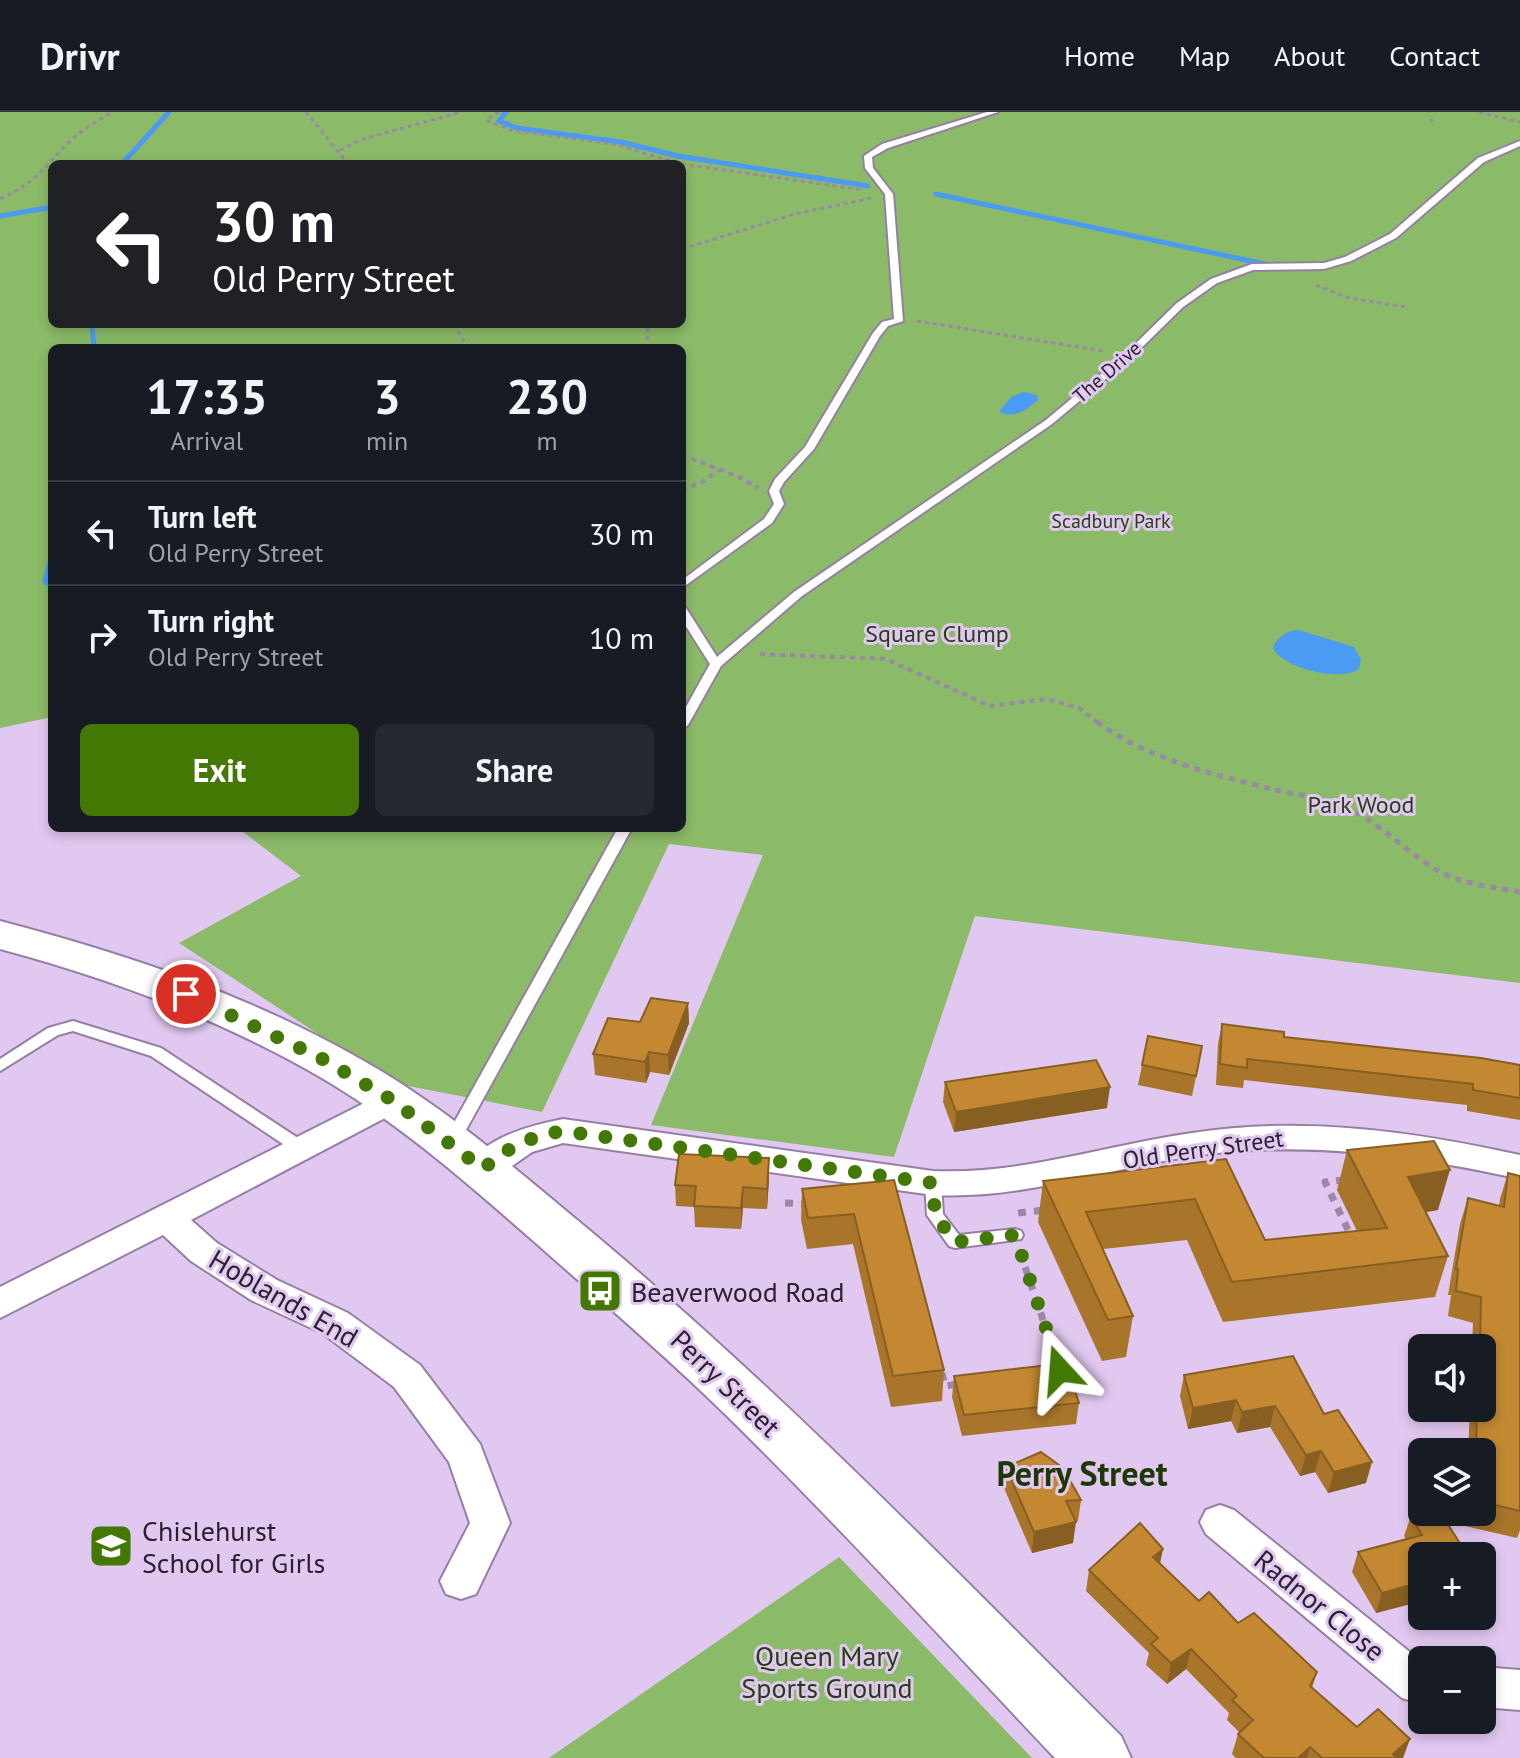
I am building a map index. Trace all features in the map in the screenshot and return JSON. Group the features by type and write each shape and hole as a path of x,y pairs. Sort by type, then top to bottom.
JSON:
{"main road":[{"name":"Perry Street","path":"0,935 58,949 162,983 319,1057 392,1100 467,1156 648,1309 746,1399 1098,1758"}],"street":[{"path":"0,1304 392,1100"},
{"name":"Old Perry Street","path":"467,1156 503,1152 531,1137 563,1131 933,1183 972,1185 1217,1142 1266,1137 1316,1137 1463,1154 1520,1167"},
{"name":"Hoblands End","path":"167,1218 204,1252 264,1290 335,1323 407,1376 466,1455 490,1523 461,1581"},
{"name":"Radnor Close","path":"1220,1522 1408,1677"},
{"path":"1496,1688 1520,1690"}],"lane":[{"path":"686,582 768,521 779,504 774,491 779,481 809,449 876,335 885,324 899,321 889,194 869,168 868,156 885,146 994,112"},
{"name":"The Drive","path":"719,661 798,594 1049,422 1129,355 1180,305 1214,281 1252,267 1324,266 1348,259 1393,236 1481,160 1520,143"},
{"path":"686,617 702,645 719,661 686,718"},
{"path":"467,1156 623,832"},
{"path":"0,1066 53,1031 73,1026 156,1052 301,1148"},
{"path":"933,1183 935,1215 955,1242 1015,1235"}],"path":[{"path":"55,160 71,140 112,112"},
{"path":"306,112 346,160"},
{"path":"340,150 385,132 441,120 461,112"},
{"path":"499,112 486,120 492,125 516,131 613,144 667,160"},
{"path":"1479,112 1520,122"},
{"path":"686,165 889,194"},
{"path":"0,199 21,189 48,168"},
{"path":"686,248 795,214 889,194"},
{"path":"1284,266 1333,293 1405,307"},
{"path":"900,318 1129,355"},
{"path":"686,457 755,485 779,504"},
{"path":"686,488 719,470"},
{"path":"719,661 787,654 886,659 990,706 1047,699 1079,708 1119,738 1170,759 1240,781 1344,806 1390,833 1438,871 1466,881 1520,892"},
{"path":"1351,1236 1325,1182 1356,1179"},
{"path":"785,1203 817,1204"},
{"path":"1046,1372 1060,1370 1007,1215 1053,1209"},
{"path":"938,1357 945,1386 974,1382"}],"green space":[{"name":"Scadbury Park","path":"0,112 1520,112 1520,983 975,916 894,1157 651,1125 763,855 669,844 542,1112 393,1083 179,943 301,876 243,832 686,832 686,344 48,344 48,718 0,728"},
{"name":"Queen Mary Sports Ground","path":"839,1557 1032,1758 549,1758"}],"water":[{"path":"1024,392 1037,395 1038,400 1015,414 999,412 1011,397"},
{"path":"1299,630 1354,647 1361,660 1359,669 1350,673 1326,674 1289,662 1273,649 1283,635"}],"building":[{"path":"651,998 688,1003 668,1055 649,1052 645,1062 593,1054 608,1018 640,1022"},
{"path":"1222,1024 1284,1032 1284,1037 1520,1065 1520,1098 1473,1090 1473,1084 1247,1059 1247,1068 1220,1064"},
{"path":"1148,1036 1202,1046 1196,1076 1142,1065"},
{"path":"1096,1060 1110,1087 956,1112 945,1082"},
{"path":"1434,1141 1450,1170 1408,1177 1448,1256 1232,1282 1195,1199 1086,1212 1133,1316 1108,1320 1043,1181 1226,1159 1265,1240 1387,1228 1347,1150"},
{"path":"679,1154 769,1158 767,1189 743,1187 741,1208 694,1206 696,1186 675,1185"},
{"path":"1508,1173 1520,1176 1520,1511 1496,1505 1496,1438 1476,1438 1477,1422 1496,1422 1496,1334 1480,1334 1481,1297 1456,1291 1456,1269 1468,1198 1504,1207"},
{"path":"894,1180 944,1370 893,1376 854,1214 808,1218 802,1189"},
{"path":"1293,1356 1324,1414 1338,1410 1372,1462 1334,1472 1321,1451 1306,1455 1275,1406 1242,1412 1236,1400 1193,1408 1184,1375"},
{"path":"1066,1363 1079,1403 964,1415 954,1376"},
{"path":"1041,1452 1063,1468 1081,1500 1066,1501 1076,1522 1034,1532 1006,1467"},
{"path":"1140,1523 1163,1549 1153,1557 1199,1601 1209,1592 1238,1623 1254,1613 1317,1672 1310,1686 1357,1727 1378,1709 1410,1739 1393,1754 1397,1758 1322,1758 1310,1747 1298,1758 1264,1758 1238,1734 1253,1720 1232,1700 1237,1696 1191,1649 1171,1663 1151,1644 1158,1638 1089,1570"},
{"path":"1417,1526 1449,1526 1459,1542 1408,1542 1408,1586 1382,1593 1358,1552 1422,1535"}],"waterway":[{"path":"126,160 169,112"},
{"path":"506,112 499,121 517,128 621,142 678,156 868,186"},
{"path":"936,194 1265,264"},
{"path":"0,216 48,208"},
{"path":"92,328 94,344"},
{"path":"48,574 48,582"}],"place":[{"name":"Beaverwood Road","path":"600,1291"},
{"name":"Chislehurst School for Girls","path":"111,1546"}],"district":[{"name":"Perry Street","path":"1082,1473"}],"route":[{"path":"186,994 319,1057 392,1100 483,1169 503,1152 531,1137 563,1131 933,1183 935,1215 955,1242 1015,1235 1060,1370"}],"park label":[{"name":"Square Clump","path":"937,633"},
{"name":"Park Wood","path":"1361,804"}]}
